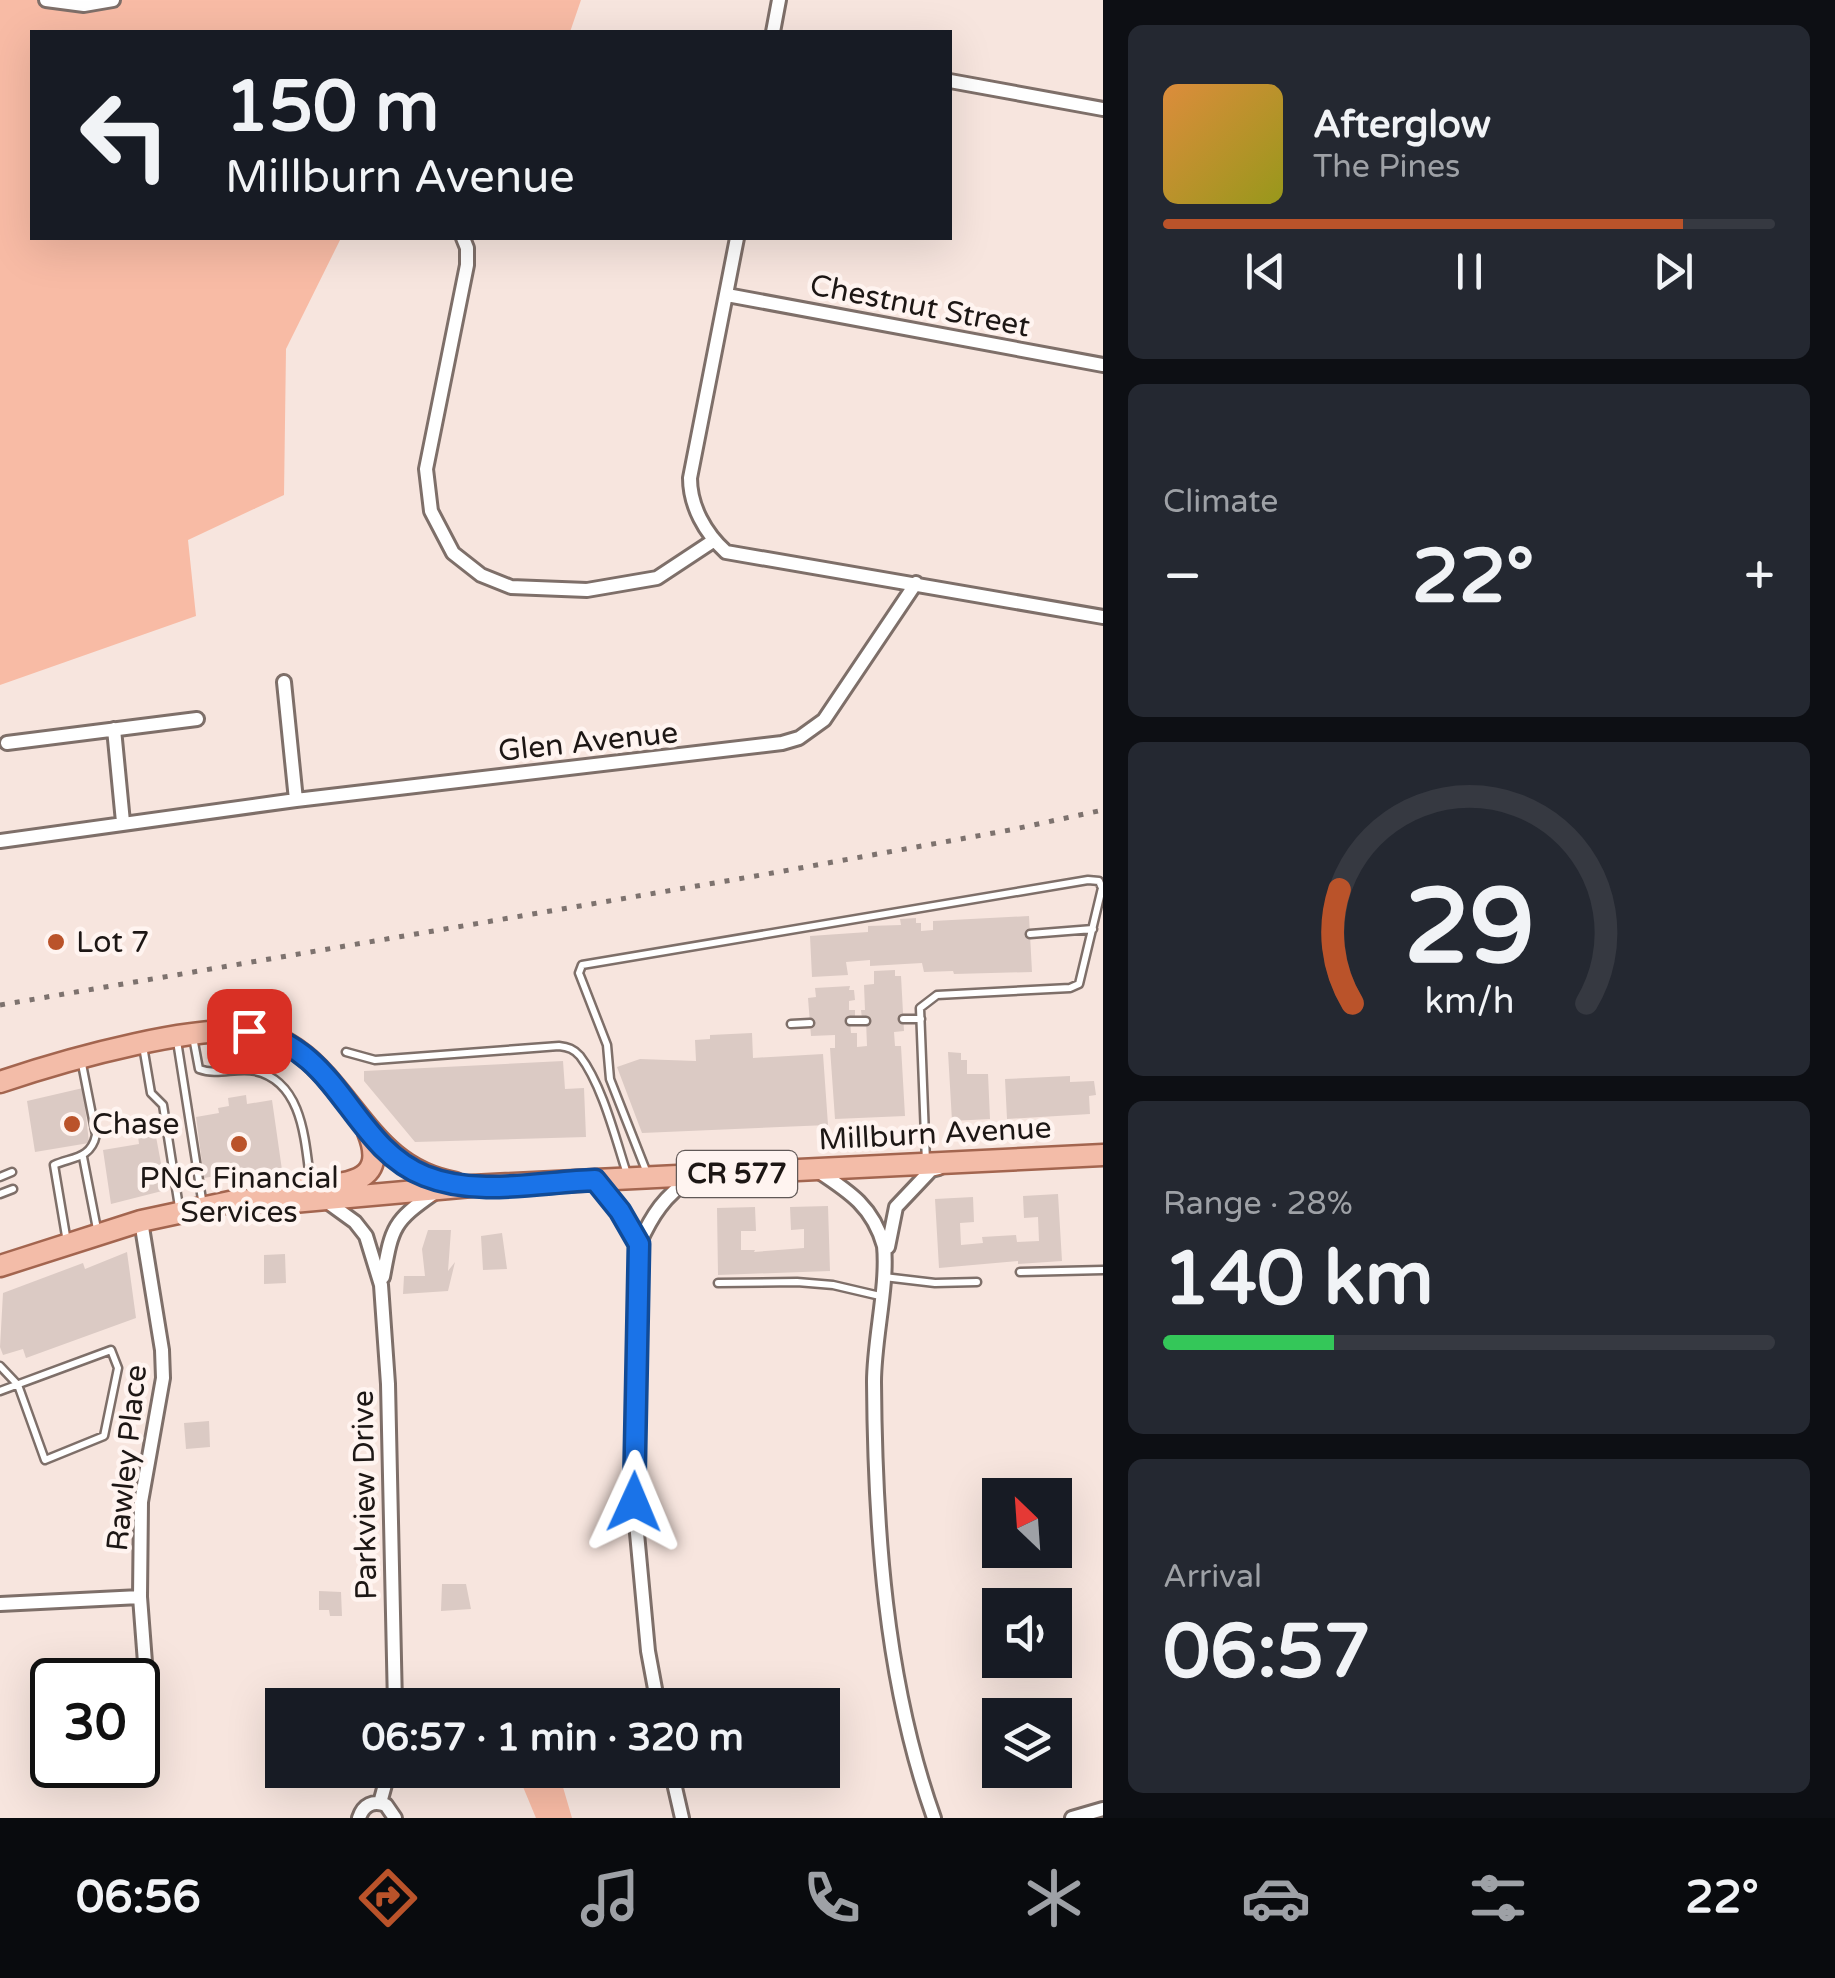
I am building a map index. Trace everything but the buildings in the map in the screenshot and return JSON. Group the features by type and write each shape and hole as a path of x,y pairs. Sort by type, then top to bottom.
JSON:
{"main road":[{"name":"CR 577","path":"0,1082 142,1044 220,1030 249,1031 295,1048 318,1068 366,1128 420,1174 472,1186"},
{"path":"0,1266 142,1221 239,1200 318,1193 356,1180 368,1174 376,1162 376,1151 366,1128"},
{"name":"Millburn Avenue","path":"318,1193 437,1191 472,1186 1102,1155"}],"street":[{"path":"46,0 70,4 106,2"},
{"path":"773,30 779,0"},
{"path":"952,81 1102,109"},
{"path":"464,240 468,248 467,265 426,469 430,511 453,553 480,575 511,587 587,590 657,578 713,541"},
{"path":"737,240 690,478 694,504 713,541 726,552 1102,616"},
{"name":"Chestnut Street","path":"728,295 1102,365"},
{"name":"Glen Avenue","path":"0,841 296,800 764,747 799,738 824,720 916,583"},
{"path":"284,682 296,800"},
{"path":"7,743 197,719"},
{"path":"114,729 123,822"},
{"path":"934,1818 907,1720 884,1575 874,1379 880,1296 896,1208 931,1170 954,1164"},
{"path":"817,1170 852,1193 871,1213 886,1260"},
{"path":"655,1688 634,1502 639,1244 667,1196 694,1176"},
{"path":"595,1180 620,1211 639,1244"},
{"name":"Parkview Drive","path":"381,1285 393,1230 412,1207 437,1191"},
{"name":"Parkview Drive","path":"318,1193 355,1222 366,1236 381,1285 388,1384 394,1688"},
{"name":"Rawley Place","path":"142,1221 163,1378 141,1502 140,1597 145,1658"},
{"path":"0,1604 140,1597"},
{"path":"380,1803 384,1788"},
{"path":"676,1788 682,1818"},
{"path":"358,1818 368,1805 380,1803 391,1809 395,1818"},
{"path":"1072,1818 1102,1809"}],"lane":[{"path":"639,1179 610,1079 607,1045 579,973 582,965 1099,881 1102,888 1079,984 1070,988 937,994 920,1008 926,1165"},
{"path":"1030,934 1093,929"},
{"path":"903,1019 921,1019"},
{"path":"850,1021 866,1021"},
{"path":"791,1024 810,1023"},
{"path":"184,1037 199,1070 252,1070 282,1086 296,1104 318,1193"},
{"path":"184,1037 203,1208"},
{"path":"142,1044 151,1094 162,1106 180,1213"},
{"path":"346,1052 375,1060 570,1048 583,1061 639,1179"},
{"path":"68,1244 54,1164 83,1156 94,1145 96,1135 81,1058"},
{"path":"83,1156 98,1234"},
{"path":"0,1178 12,1172"},
{"path":"0,1194 13,1189"},
{"path":"1020,1272 1102,1270"},
{"path":"883,1277 934,1283 977,1282"},
{"path":"718,1283 797,1282 833,1285 880,1296"},
{"path":"0,1366 18,1385 45,1460 104,1436 118,1368 111,1350 18,1385 0,1391"}],"shaded area":[{"path":"0,0 581,0 571,30 30,30 30,240 340,240 286,349 284,495 188,540 196,616 0,685"},
{"path":"524,1788 563,1788 572,1818 536,1818"}],"railway":[{"path":"0,1005 767,874 1103,810"}],"place":[{"name":"Lot 7","path":"56,942"},
{"name":"Chase","path":"72,1124"},
{"name":"PNC Financial Services","path":"239,1144"}],"route":[{"path":"249,1031 270,1036 305,1056 366,1128 420,1174 472,1186 595,1180 620,1211 639,1244 634,1502"}]}
